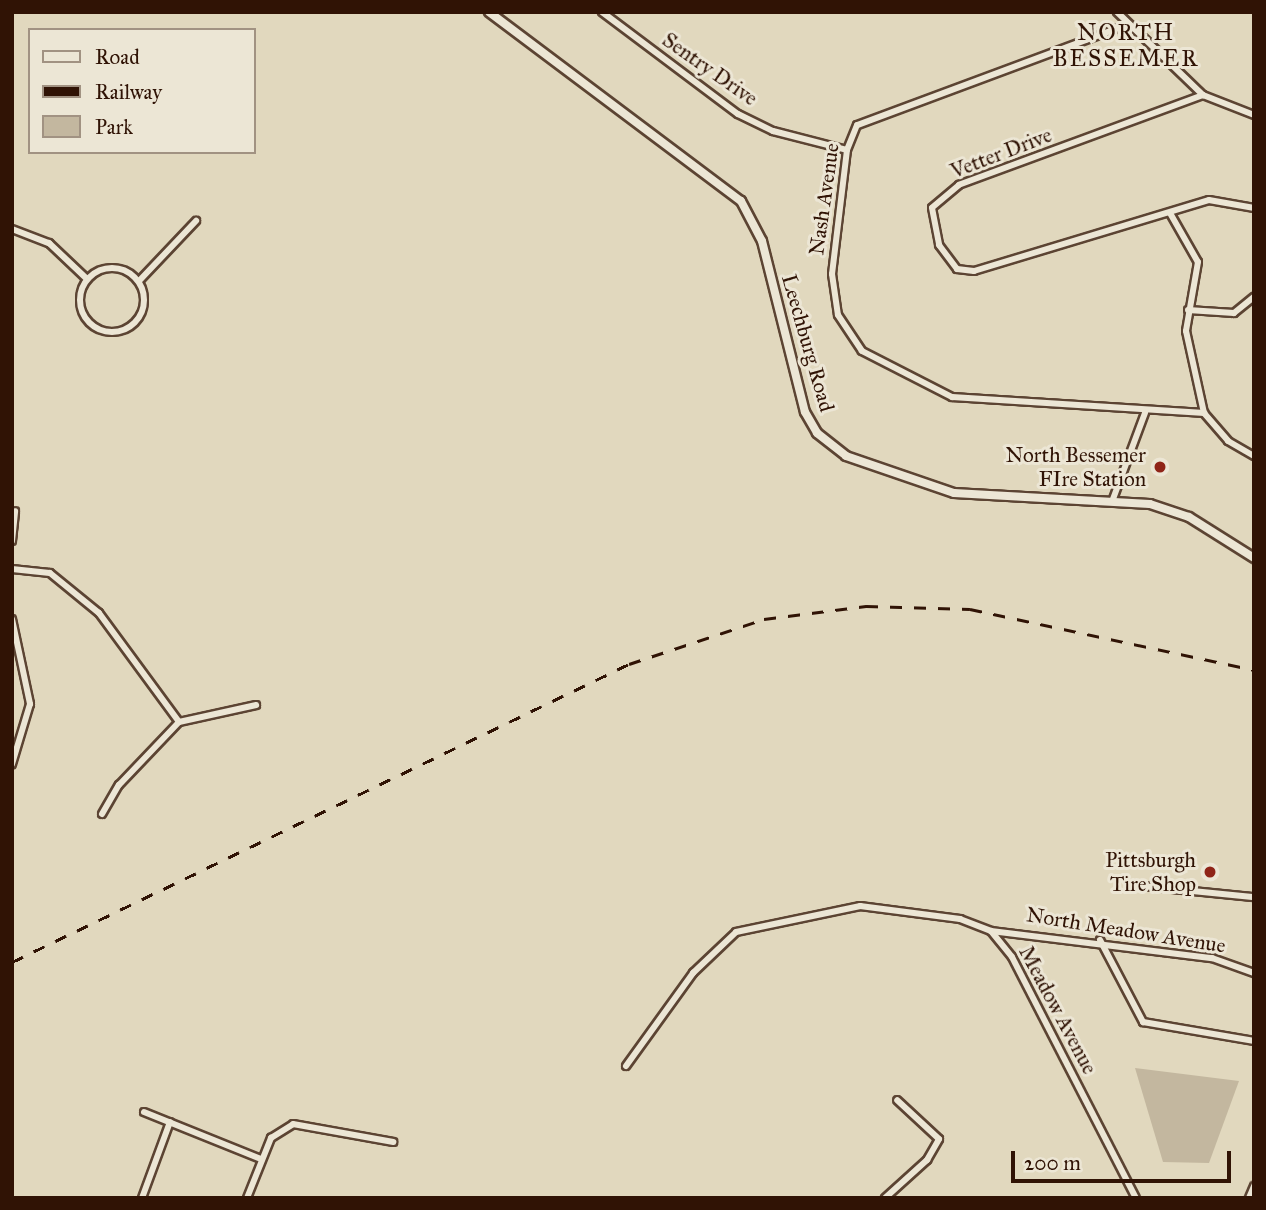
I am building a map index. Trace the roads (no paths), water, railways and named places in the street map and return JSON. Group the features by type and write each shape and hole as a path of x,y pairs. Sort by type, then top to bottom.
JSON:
{"street":[{"name":"Leechburg Road","path":"489,12 741,201 762,240 806,412 833,446 867,465 954,493 1112,499 1173,510 1254,558"},
{"name":"Sentry Drive","path":"602,12 738,114 773,131 847,150"},
{"path":"1117,12 1203,95 1254,115"},
{"name":"Nash Avenue","path":"1129,24 872,117 851,132 847,150 834,298 862,351 966,400 1144,413 1205,412"},
{"name":"Vetter Drive","path":"1203,95 959,185 937,201 931,217 949,262 966,272 1137,217 1170,213 1219,199 1254,208"},
{"path":"1170,213 1198,262 1188,310 1188,347 1205,412 1228,441 1254,456"},
{"path":"139,281 196,221"},
{"path":"12,229 49,243 87,279"},
{"path":"87,279 112,267 139,281"},
{"path":"87,279 81,309 95,327 112,332 130,327 143,309 139,281"},
{"path":"1188,310 1234,313 1254,297"},
{"path":"1112,499 1144,413"},
{"path":"12,541 15,511"},
{"path":"12,569 50,573 99,612 179,722"},
{"path":"12,618 30,704 12,764"},
{"path":"102,814 118,785 179,722 256,705"},
{"path":"1133,885 1254,897"},
{"name":"Meadow Avenue","path":"626,1066 693,973 736,932 860,906 960,919 991,931 1022,975 1136,1198"},
{"name":"North Meadow Avenue","path":"991,931 1100,940 1212,958 1254,974"},
{"path":"1100,940 1143,1022 1254,1041"},
{"path":"885,1198 927,1160 939,1139 897,1100"},
{"path":"144,1112 261,1158"},
{"path":"142,1198 170,1122"},
{"path":"247,1198 271,1138 293,1124 393,1142"},
{"path":"1249,1198 1254,1186"}],"railway":[{"path":"12,962 629,664 764,619 866,606 970,609 1254,670"}],"place":[{"name":"North Bessemer FIre Station","path":"1160,467"},
{"name":"Pittsburgh Tire Shop","path":"1210,872"}],"district":[{"name":"NORTH BESSEMER","path":"1126,45"}]}
